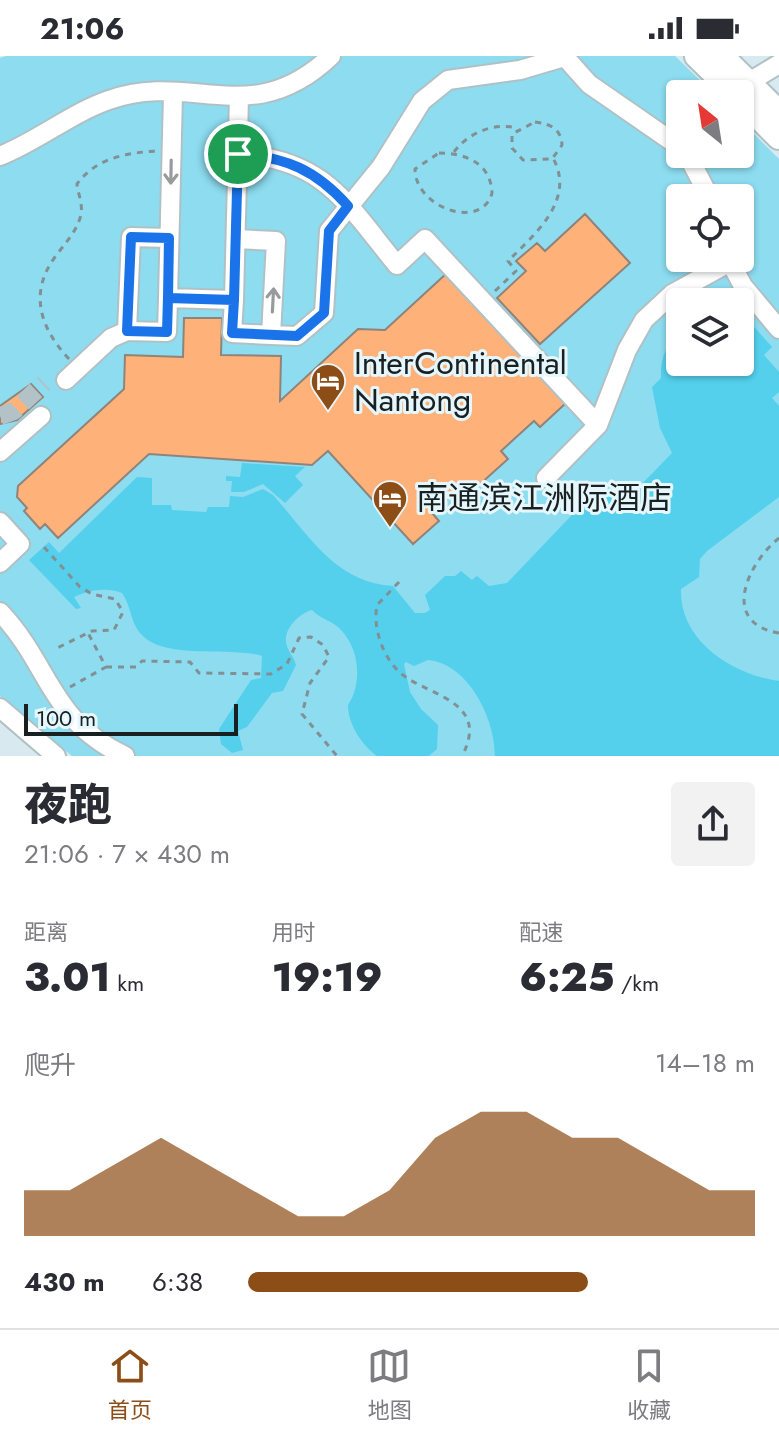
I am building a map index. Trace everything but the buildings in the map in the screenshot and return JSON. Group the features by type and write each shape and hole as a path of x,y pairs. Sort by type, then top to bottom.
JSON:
{"main road":[{"path":"697,56 726,80"},
{"path":"721,56 734,80"},
{"path":"754,99 779,113"},
{"path":"754,107 779,137"}],"street":[{"path":"0,156 111,99 173,94 257,97 307,76 331,56"},
{"path":"239,96 232,333 297,336 324,313 329,231 381,167 422,101 439,85 460,77 520,70 564,56 589,84 666,137"},
{"path":"754,83 778,65"},
{"path":"72,374 111,338 127,331 167,332 173,94"},
{"path":"238,154 293,162 327,183 397,265 425,239 598,425"},
{"path":"127,331 131,237 169,238"},
{"path":"236,239 276,241 271,335"},
{"path":"546,478 598,425 627,350 644,320 672,294 709,272"},
{"path":"735,272 743,286 779,329"},
{"path":"168,298 234,300"},
{"path":"0,452 41,416"},
{"path":"0,522 20,544 0,563"},
{"path":"0,612 26,645 54,696 75,725 93,739 125,756"},
{"path":"0,708 56,756"}],"path":[{"path":"453,153 470,158 489,177 491,199 479,210 444,208 419,189 415,179 419,164 439,153 453,153 472,135 496,126 517,128 535,122 558,131 562,145 553,158 543,162 523,160 510,143 517,128"},
{"path":"72,374 47,335 40,302 50,264 70,240 80,218 82,205 77,184 88,171 117,156 172,152"},
{"path":"483,302 516,271 508,261 554,210 559,185 553,158"},
{"path":"779,538 756,560 744,591 751,618 757,625 779,633"},
{"path":"44,547 80,587 92,594 115,599 122,608 122,618 114,630 88,633 53,650"},
{"path":"399,582 377,605 380,637 398,671 449,697 461,708 468,729 462,756"},
{"path":"88,633 106,667"},
{"path":"54,696 106,667 136,667 142,661 190,662 199,673 264,675 283,668 299,638 311,637 323,645 329,657 310,683 302,714 337,756"}],"shaded area":[{"name":"南通滨江洲际酒店","path":"675,56 700,80 666,80 666,168 754,168 754,134 779,159 779,756 72,756 0,696 0,58"},
{"path":"754,327 772,347 764,355 779,372 779,392 772,398 779,406 779,497 707,551 700,559 699,577 681,589 689,624 712,652 744,671 779,681 779,756 495,756 490,726 477,696 456,671 428,660 414,666 404,664 410,692 421,709 438,725 437,749 429,756 377,756 356,733 350,719 348,705 356,687 357,668 348,639 339,628 312,610 297,618 289,628 287,646 296,665 283,691 272,693 247,727 238,731 243,750 232,753 221,744 219,729 251,680 261,678 262,656 181,650 151,642 137,628 122,593 92,591 74,597 81,608 76,609 29,560 49,542 59,553 137,477 152,478 152,505 171,505 172,510 206,512 208,507 229,507 230,496 243,497 263,489 273,495 312,541 339,566 372,583 393,586 415,613 425,613 430,610 425,595 445,576 455,576 461,571 472,580 477,576 489,586 507,583 590,496 639,487 672,453 660,428 652,387 661,378 666,351 666,376 754,376"},
{"path":"242,463 305,467 295,476 303,485 285,503 263,484 244,492 231,492 232,481 226,481 226,476 240,477"}],"tunnel":[{"path":"0,416 14,411 44,383"}],"place":[{"name":"InterContinental Nantong","path":"328,412"},
{"name":"南通滨江洲际酒店","path":"390,529"}],"route":[{"path":"238,154 234,300 168,298 169,238 131,237 127,331 167,332 168,298 234,300 232,333 297,336 324,313 329,231 348,206 327,183 293,162 238,154"}]}
